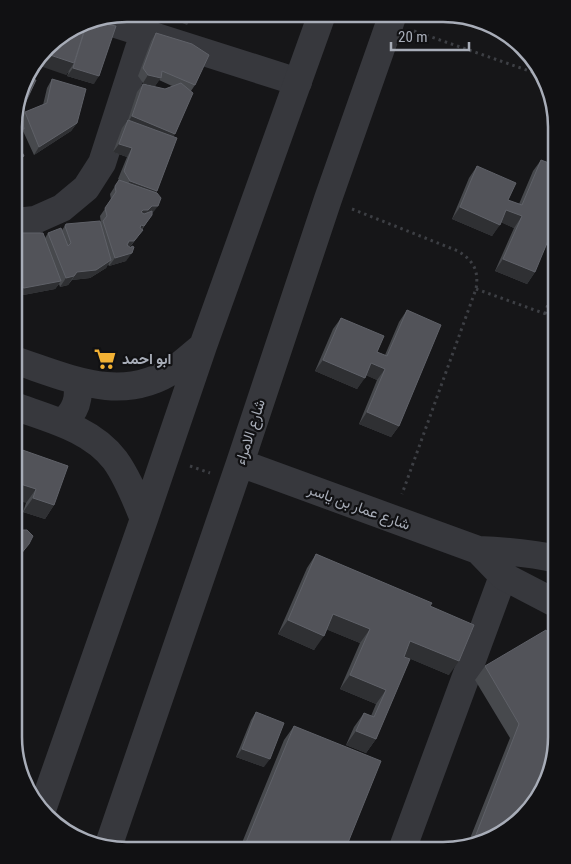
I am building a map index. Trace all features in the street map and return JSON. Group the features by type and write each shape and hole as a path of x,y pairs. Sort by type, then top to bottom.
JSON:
{"street":[{"path":"45,801 203,346 319,22"},
{"name":"شارع الامراء","path":"110,840 237,472 328,199 390,22"},
{"path":"115,24 298,82"},
{"path":"22,221 35,220 62,208 86,188 102,163 144,33"},
{"path":"22,363 77,381 110,388 144,383 176,368 203,346"},
{"path":"62,423 71,415 77,404 79,393 77,381"},
{"path":"22,409 62,423 91,437 115,460 131,488 144,519"},
{"name":"شارع عمار بن ياسر","path":"237,472 393,519 478,550 507,551 548,557"},
{"name":"شارع عمار بن ياسر","path":"478,550 503,576 548,599"},
{"path":"405,842 503,576"}],"path":[{"path":"397,22 532,72"},
{"path":"328,199 468,257 475,266 478,278 476,289 393,519"},
{"path":"476,289 548,315"},
{"path":"544,314 548,302"},
{"path":"166,457 237,472"}],"building":[{"path":"100,26 116,26 99,76 73,68 84,32"},
{"path":"84,32 74,63 52,56 69,40"},
{"path":"156,33 192,44 209,55 195,85 162,71 161,78 148,75 143,68"},
{"path":"52,79 86,89 77,123 39,147 25,112 47,103"},
{"path":"36,80 25,102 31,87"},
{"path":"181,83 193,93 175,134 132,116 143,84 165,89"},
{"path":"128,120 177,138 157,191 130,181 124,171 132,148 119,144"},
{"path":"541,160 548,163 548,241 535,272 503,259 522,216 506,210 500,225 460,207 477,166 516,183 508,200 522,205"},
{"path":"119,180 157,193 161,198 158,206 152,206 148,210 141,212 144,214 152,211 152,215 144,226 141,225 140,228 143,230 134,241 129,241 127,245 131,248 132,246 134,247 132,253 115,258 103,221 107,216 105,208 116,192 115,186"},
{"path":"100,221 111,260 96,270 77,272 74,276 66,278 48,233 61,228 68,246 71,243 66,224"},
{"path":"22,233 43,233 61,281 22,287"},
{"path":"407,310 441,325 399,426 367,412 385,369 371,363 365,378 323,360 341,318 384,336 377,352 387,356"},
{"path":"22,450 68,466 54,505 33,498 36,489 22,485"},
{"path":"22,530 27,530 33,536 22,553"},
{"path":"316,554 432,603 430,606 474,625 459,661 410,641 404,657 410,659 376,739 356,731 364,713 374,717 386,690 350,675 370,629 333,614 324,636 288,620"},
{"path":"546,630 548,633 548,743 543,770 531,795 513,815 490,831 475,836 519,724 485,666"},
{"path":"256,712 284,723 270,759 242,749"},
{"path":"294,726 381,761 348,842 246,842"}],"place":[{"name":"ابو احمد","path":"105,359"}]}
